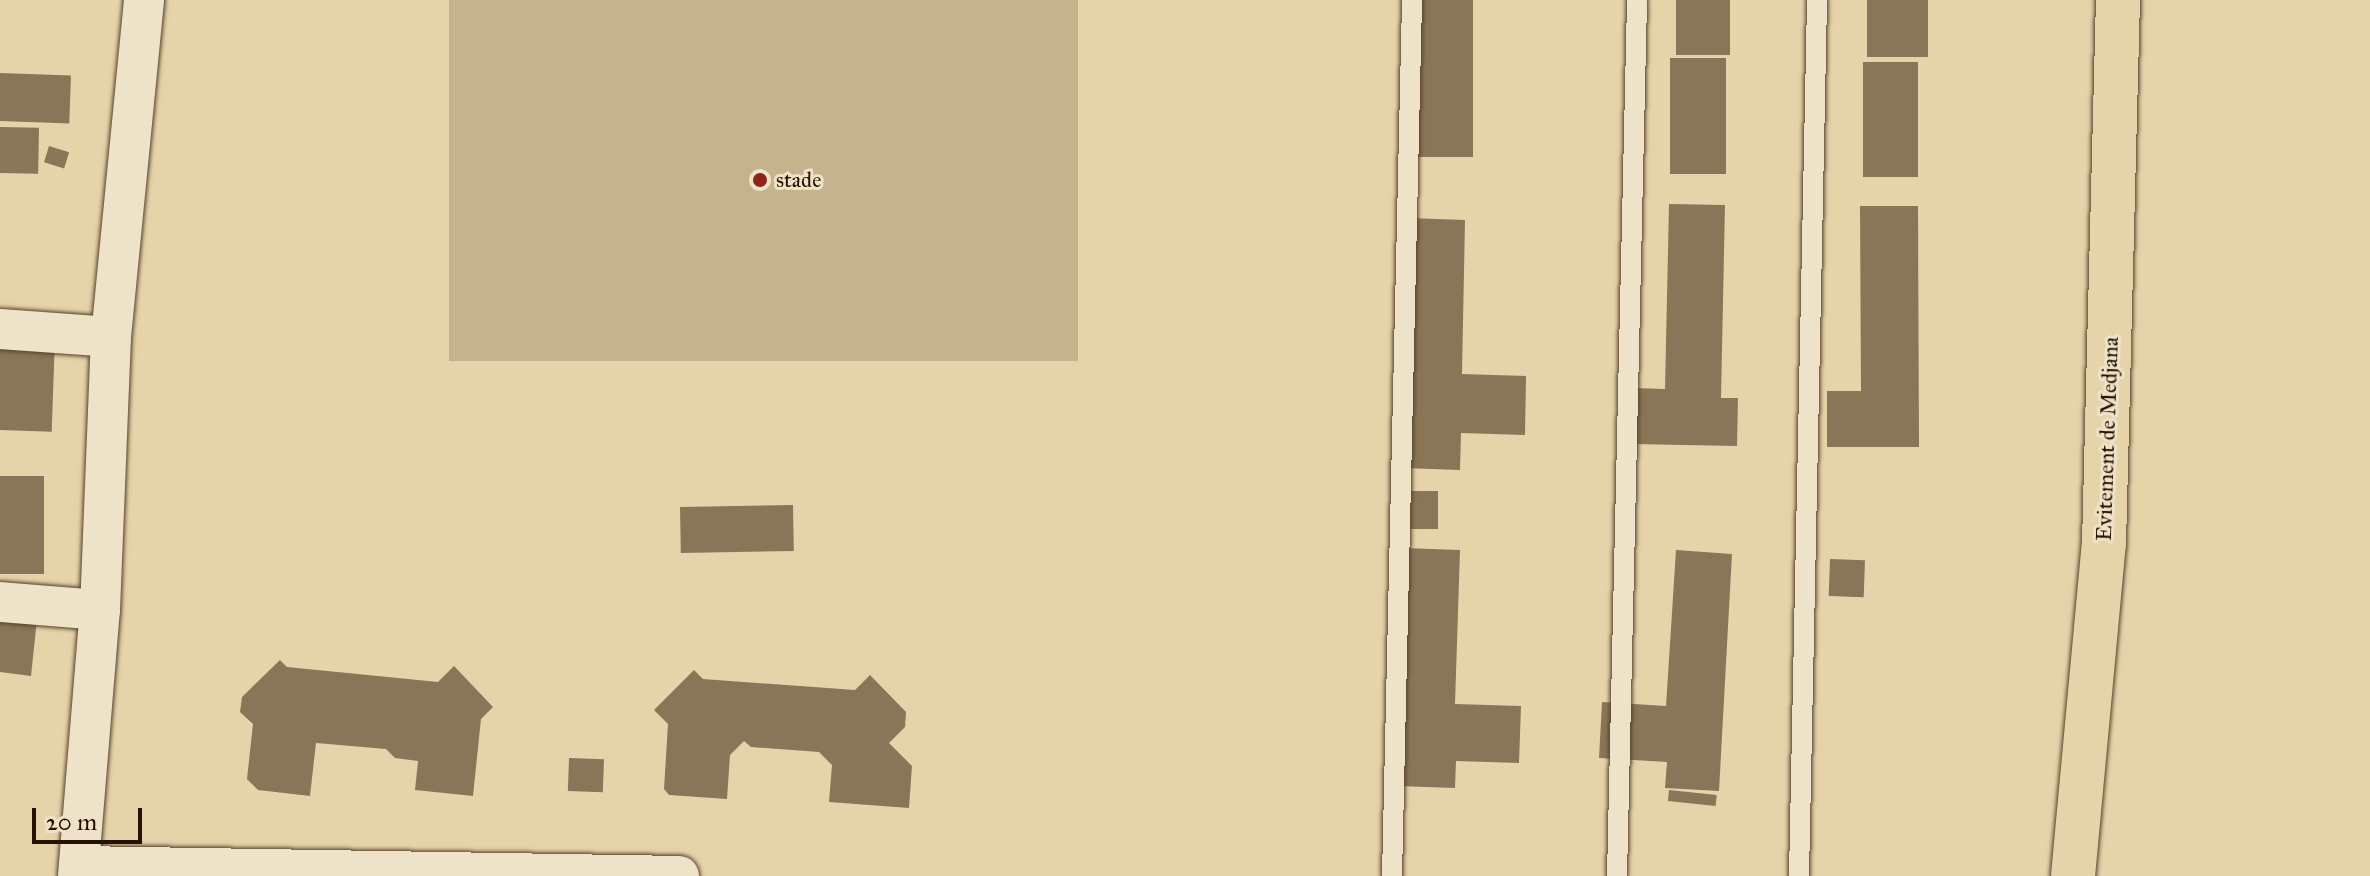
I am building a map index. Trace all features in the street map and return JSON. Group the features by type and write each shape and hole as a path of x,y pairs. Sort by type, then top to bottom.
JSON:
{"main road":[{"name":"Evitement de Medjana","path":"2073,876 2104,544 2118,0"}],"street":[{"path":"144,0 111,337 100,610 78,871 679,876"},
{"path":"0,329 111,337"},
{"path":"0,602 100,610"}],"lane":[{"path":"1392,876 1412,0"},
{"path":"1617,876 1637,0"},
{"path":"1799,876 1817,0"}],"shaded area":[{"name":"stade","path":"449,0 1078,0 1078,361 449,361"}],"building":[{"path":"1414,0 1473,0 1473,157 1414,157"},
{"path":"1676,0 1730,0 1730,55 1676,55"},
{"path":"1867,0 1928,0 1928,57 1867,57"},
{"path":"1670,58 1726,58 1726,174 1670,174"},
{"path":"1863,62 1918,62 1918,177 1863,177"},
{"path":"0,73 71,75 69,123 0,121"},
{"path":"0,127 39,128 38,174 0,173"},
{"path":"49,146 69,152 64,168 44,162"},
{"path":"1669,204 1725,205 1721,398 1738,398 1737,446 1632,444 1633,388 1665,389"},
{"path":"1860,206 1918,206 1919,447 1827,447 1827,391 1861,391"},
{"path":"1409,218 1465,220 1462,374 1526,376 1525,435 1461,433 1460,470 1403,468"},
{"path":"0,336 55,338 52,432 0,430"},
{"path":"0,476 44,476 44,574 0,574"},
{"path":"1401,491 1438,491 1438,529 1401,529"},
{"path":"793,505 794,551 681,553 680,507"},
{"path":"1404,548 1460,550 1455,704 1521,706 1519,763 1456,761 1455,788 1397,786"},
{"path":"1676,550 1732,554 1719,791 1665,788 1667,762 1599,758 1602,702 1666,706"},
{"path":"1830,559 1865,560 1864,597 1829,596"},
{"path":"0,615 37,619 31,676 0,672"},
{"path":"280,660 287,667 438,682 454,666 493,707 481,719 473,796 415,790 418,761 395,758 386,749 316,743 310,796 258,790 247,779 253,724 240,712 242,697"},
{"path":"694,670 703,679 855,690 870,675 906,712 905,727 889,743 912,766 909,808 829,802 832,765 819,752 751,747 744,741 730,755 727,799 669,795 664,789 668,724 654,710"},
{"path":"569,758 604,759 603,792 568,791"},
{"path":"1669,790 1717,795 1716,806 1668,801"}],"place":[{"name":"stade","path":"760,180"}]}
